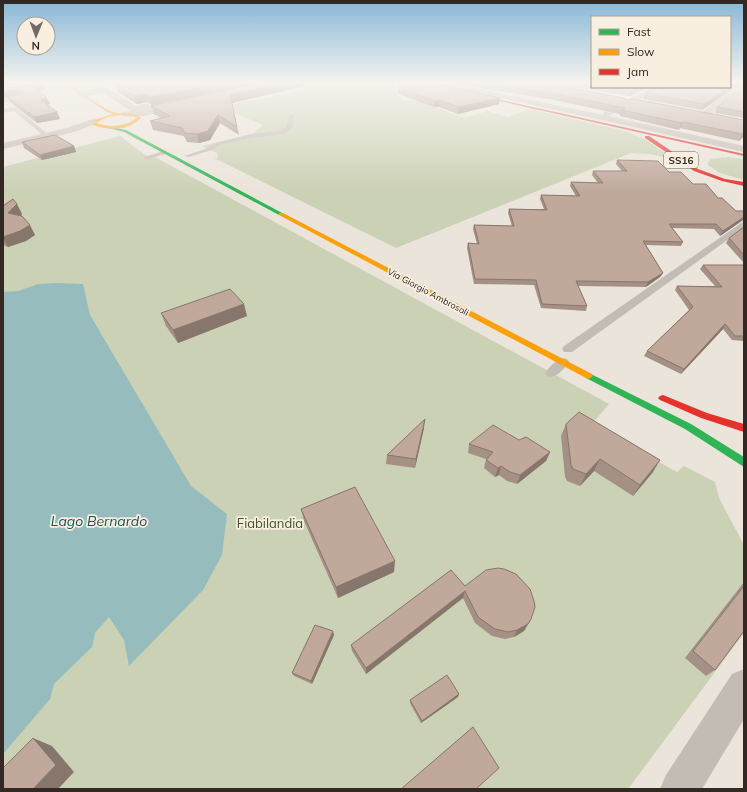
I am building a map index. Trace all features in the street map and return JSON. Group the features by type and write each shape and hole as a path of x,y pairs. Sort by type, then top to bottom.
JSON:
{"main road":[{"path":"97,120 101,119"},
{"name":"SS16","path":"600,119 652,139 696,170 724,180 744,183"},
{"name":"Via Giorgio Ambrosoli","path":"97,120 94,124 125,131 164,153 697,431 729,451 744,463"},
{"path":"107,127 123,126 137,121 137,128 162,145 187,156 336,232"},
{"name":"SS16","path":"621,126 719,149 744,153"},
{"name":"SS16","path":"744,153 704,159 704,167 713,173 744,183"},
{"path":"652,393 704,416 744,428"}],"street":[{"path":"137,121 141,119"},
{"path":"600,119 744,153"},
{"path":"4,152 97,120"},
{"path":"70,130 107,127"},
{"path":"680,789 744,686"}],"lane":[{"path":"27,119 47,136"},
{"path":"187,156 210,149 218,144 251,136 282,133 289,128 291,119"},
{"path":"147,157 164,153"},
{"path":"568,349 744,224"},
{"path":"551,373 563,362"}],"green space":[{"path":"249,119 573,119 629,132 648,141 673,159 650,154 631,153 396,248 214,158 218,158 217,153 202,146 253,134 263,125"},
{"name":"Fiabilandia","path":"120,136 149,158 155,157 609,404 592,424 677,472 684,466 715,482 719,498 744,545 744,633 628,789 3,789 3,167"},
{"path":"728,157 744,159 744,180 720,173 708,165 711,159"}],"water":[{"name":"Lago Bernardo","path":"38,284 83,284 90,315 191,486 227,514 222,555 203,590 129,666 124,640 109,617 95,633 92,647 54,684 50,699 3,754 3,292 18,291"}],"building":[{"path":"158,119 216,119 208,131 197,134 185,133 182,128 150,121"},
{"path":"224,119 235,119 237,127"},
{"path":"663,119 739,119 744,120 744,132 742,134 683,122 681,123"},
{"path":"55,135 74,146 40,155 22,142"},
{"path":"617,160 658,161 669,172 681,172 693,184 706,184 718,198 722,198 736,211 744,211 744,217 723,231 716,224 669,224 683,242 643,241 663,273 648,282 576,281 587,306 542,304 536,280 475,279 468,243 479,244 474,225 514,226 509,209 547,210 541,195 580,196 571,182 603,183 593,171 627,171"},
{"path":"13,199 17,204 8,213 22,216 30,225 20,231 3,237 3,206"},
{"path":"744,227 744,255 729,238"},
{"path":"703,265 744,265 744,336 735,336 725,324 684,369 647,351 693,307 677,286 722,287"},
{"path":"230,289 244,304 173,330 161,313"},
{"path":"579,412 660,460 640,485 600,459 586,474 573,469 571,465 566,424"},
{"path":"425,419 416,459 387,455"},
{"path":"493,425 519,440 526,437 550,452 520,475 510,472 501,466 498,468 486,460 493,452 469,444"},
{"path":"355,487 395,561 336,587 301,509"},
{"path":"498,568 516,574 530,589 534,601 535,607 531,619 528,624 517,630 508,632 495,629 478,617 465,591 366,668 351,645 451,570 465,586 486,570"},
{"path":"744,586 744,631 715,670 693,651"},
{"path":"315,625 333,631 311,681 292,673"},
{"path":"447,675 459,694 422,721 410,700"},
{"path":"473,727 499,768 476,789 401,789"},
{"path":"33,738 56,765 33,789 3,789 3,768"}],"traffic: fast":[{"path":"109,127 125,131 281,214"},
{"path":"589,376 688,427 726,450 744,463"}],"traffic: slow":[{"path":"100,119 95,121 94,124 111,128 124,126 138,119"},
{"path":"281,214 589,376"}],"traffic: jam":[{"path":"583,119 744,155"},
{"path":"647,137 696,170 724,180 744,184"},
{"path":"663,398 704,416 744,428"}]}
